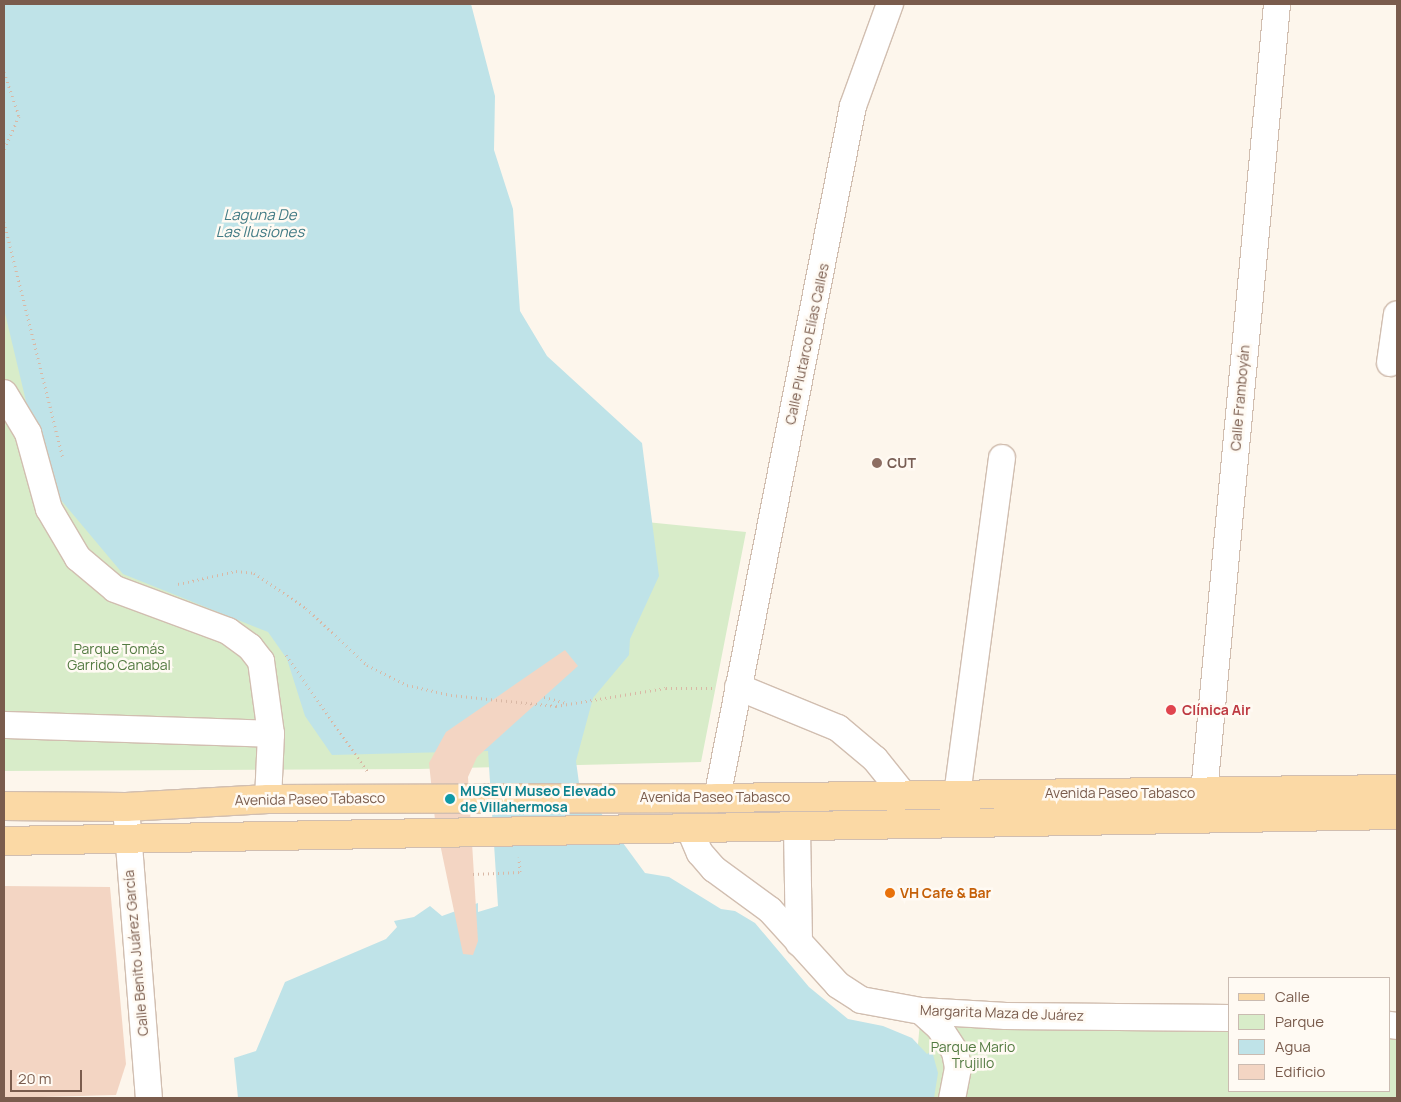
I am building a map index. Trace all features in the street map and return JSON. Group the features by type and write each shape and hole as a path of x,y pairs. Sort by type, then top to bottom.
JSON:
{"main road":[{"name":"Avenida Paseo Tabasco","path":"4,806 126,807 268,799 717,798 1397,789"},
{"name":"Avenida Paseo Tabasco","path":"4,841 518,834 1397,815"}],"street":[{"name":"Calle Plutarco Elías Calles","path":"717,798 853,106 890,4"},
{"name":"Calle Framboyán","path":"1204,793 1277,4"},
{"path":"1390,363 1397,314"},
{"path":"4,393 28,433 49,509 78,558 115,589 228,631 250,648 261,661 271,734 268,799"},
{"path":"957,795 1002,458"},
{"path":"738,687 838,728 874,759 904,795"},
{"path":"4,725 271,734"},
{"name":"Calle Benito Juárez García","path":"126,807 126,840 149,1098"},
{"path":"796,828 799,943"},
{"name":"Margarita Maza de Juárez","path":"690,830 700,853 714,870 770,910 848,994 921,1011 1228,1018"},
{"path":"921,1011 939,1027 955,1052 958,1068 952,1098"}],"path":[{"path":"4,72 19,116 4,149"},
{"path":"4,222 66,469"},
{"path":"189,588 175,583 195,583 236,571 254,573 306,608 345,647 386,677 452,695 556,706 666,688 738,687"},
{"path":"282,650 344,733 384,798"},
{"path":"544,697 570,704"},
{"path":"473,874 520,872 518,834"}],"green space":[{"name":"Parque Tomás Garrido Canabal","path":"4,14 636,521 746,532 701,762 419,769 4,771"},
{"name":"Parque Mario Trujillo","path":"921,1011 1228,1017 1228,1092 1391,1092 1391,1025 1397,1026 1397,1098 922,1098 918,1044"}],"water":[{"name":"Laguna De Las Ilusiones","path":"4,4 471,4 495,96 494,150 513,209 520,311 547,356 642,443 659,576 630,639 629,655 593,698 576,761 579,783 645,873 669,877 721,909 735,911 755,923 809,987 848,1019 883,1026 912,1038 927,1054 932,1051 938,1073 934,1098 238,1098 234,1058 256,1051 285,982 386,939 397,927 394,921 414,917 430,906 442,916 478,903 478,912 498,906 488,751 332,755 305,716 287,659 268,632 123,574 45,481 4,309"}],"building":[{"name":"MUSEVI Museo Elevado de Villahermosa","path":"565,650 578,666 477,757 468,777 478,941 473,955 463,954 435,820 429,763 446,732"},
{"path":"4,886 110,887 126,1064 116,1095 4,1098"}],"place":[{"name":"CUT","path":"877,463"},
{"name":"Clínica Air","path":"1171,710"},
{"name":"MUSEVI Museo Elevado de Villahermosa","path":"450,799"},
{"name":"VH Cafe & Bar","path":"890,893"}]}
